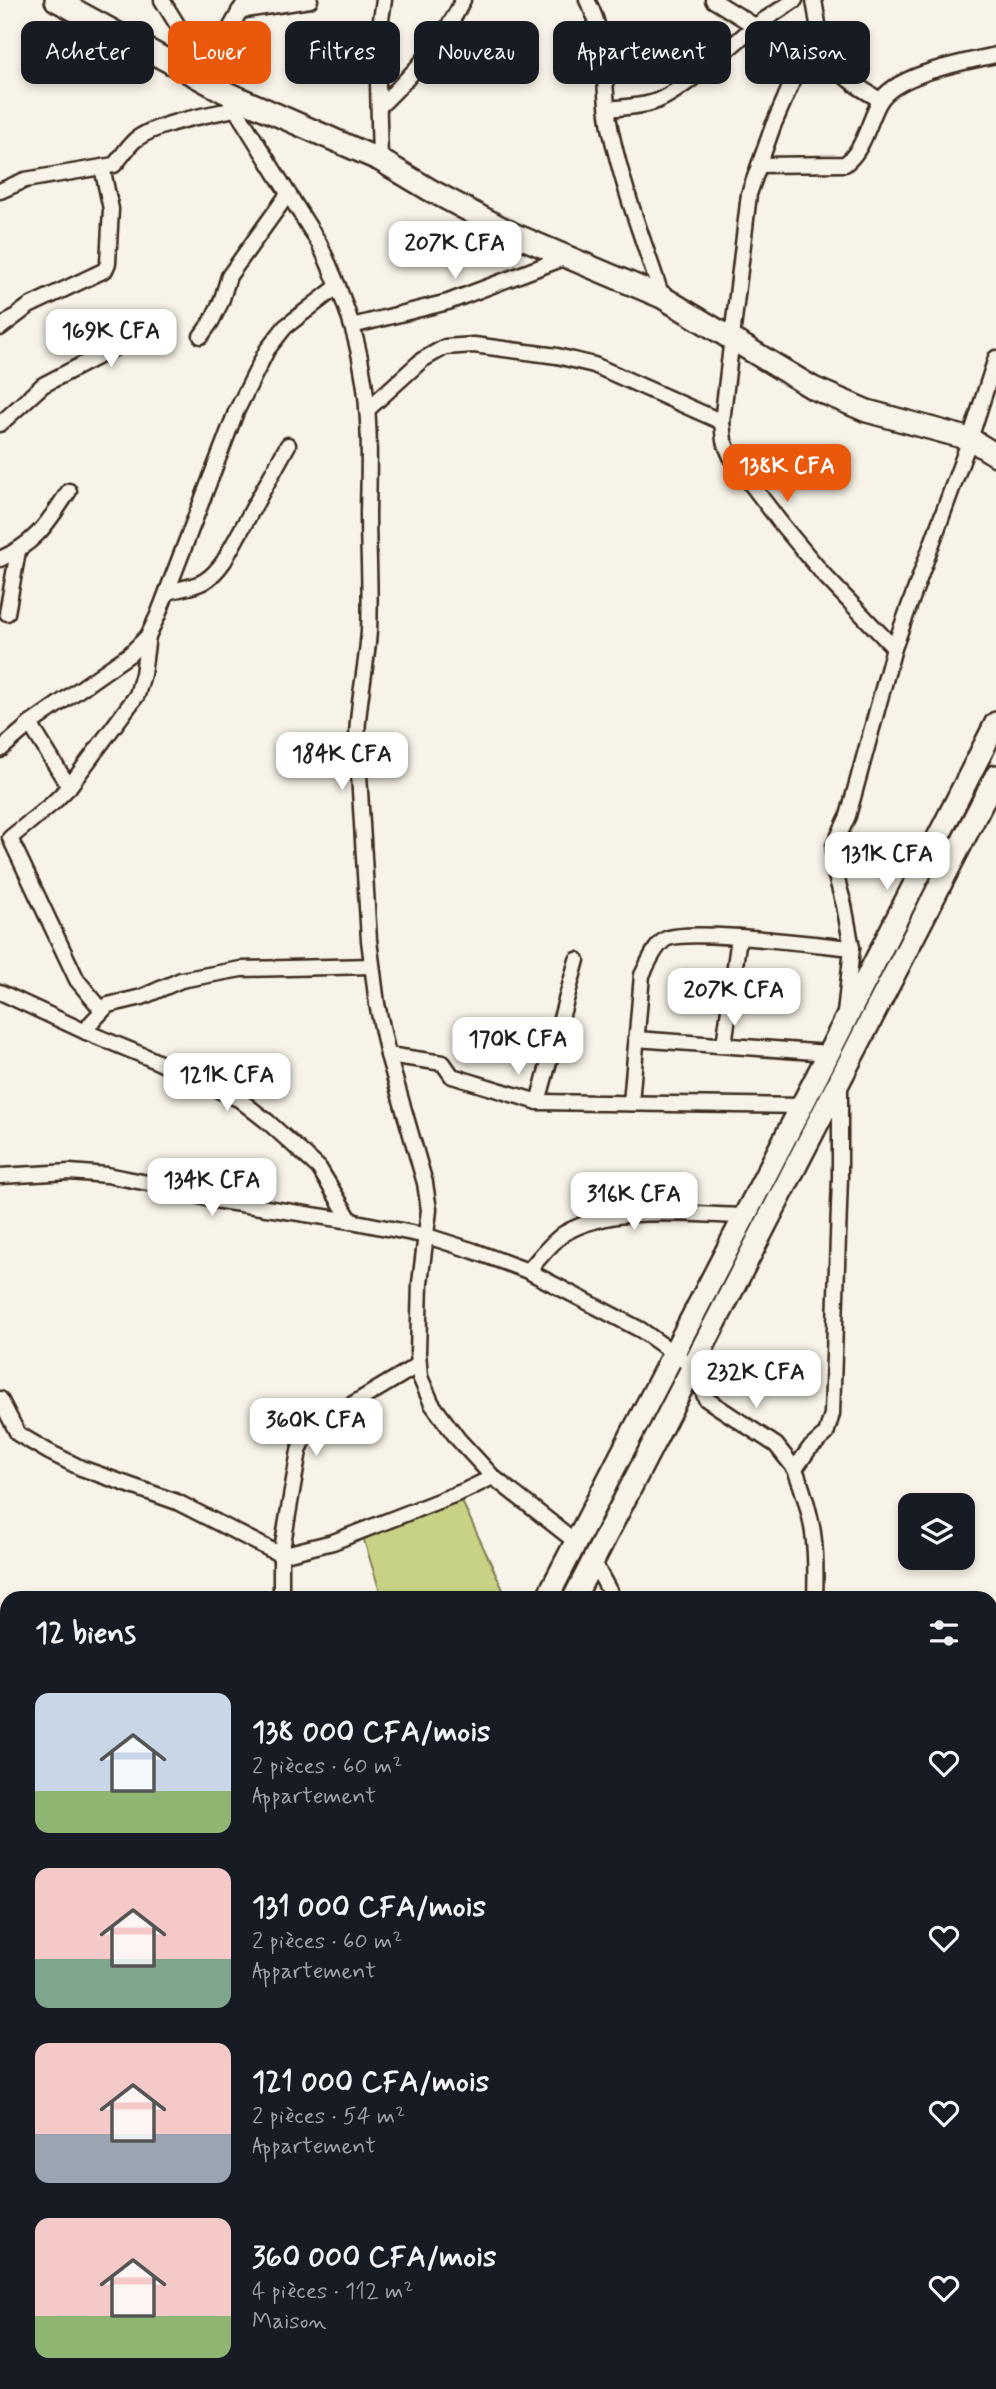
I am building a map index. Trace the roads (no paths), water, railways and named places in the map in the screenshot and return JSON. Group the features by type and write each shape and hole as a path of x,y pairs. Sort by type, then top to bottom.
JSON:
{"street":[{"path":"56,0 230,100 346,143 476,215 564,258 662,297 835,399 867,411 970,439 996,455"},
{"path":"162,0 175,21"},
{"path":"242,6 310,0"},
{"path":"380,160 377,45 384,0"},
{"path":"379,107 417,69 452,22 463,0"},
{"path":"587,0 597,21 602,41 610,128 620,172 662,297"},
{"path":"713,0 747,21"},
{"path":"814,0 818,21"},
{"path":"763,21 793,1"},
{"path":"608,109 662,99 677,90 745,34"},
{"path":"759,165 845,164 855,157 880,100 904,82 996,55"},
{"path":"219,84 319,243 352,326 363,371 367,410 369,622 357,741 372,966 388,1055 428,1195 427,1236 420,1283 418,1365 424,1388 432,1404 458,1439 493,1477 576,1542"},
{"path":"793,84 759,165 748,205 730,339 722,422 724,441 732,459 783,526 824,575 894,648"},
{"path":"855,84 880,100"},
{"path":"0,191 25,180 114,165 128,147 144,134 188,119 230,100"},
{"path":"0,328 29,306 105,270 108,263 111,209 102,167"},
{"path":"201,335 222,302 229,276 288,194"},
{"path":"352,326 449,302 564,258"},
{"path":"102,1010 77,980 5,840 53,803 69,787 136,695 143,674 148,636 236,412 267,350 285,327 338,286"},
{"path":"0,424 43,385 162,323"},
{"path":"367,410 422,360 445,348 474,345 557,356 594,365 722,422"},
{"path":"844,1021 852,948 834,869 834,846 848,816 894,648 970,439 996,358"},
{"path":"167,593 205,583 214,576 288,445"},
{"path":"0,559 28,545 43,529 69,491"},
{"path":"7,612 18,551"},
{"path":"0,750 30,724 131,654 148,636"},
{"path":"551,1591 996,723"},
{"path":"30,724 69,787"},
{"path":"578,1591 839,1077 996,776"},
{"path":"631,1103 642,975 651,956 665,940 679,936 739,937 852,948"},
{"path":"723,1045 739,937"},
{"path":"538,1102 577,960"},
{"path":"86,1032 102,1010 116,1001 142,997 181,980 241,969 372,966"},
{"path":"0,992 240,1100 319,1168 351,1221"},
{"path":"636,1039 828,1053"},
{"path":"388,1055 443,1063 452,1076 538,1102 801,1106"},
{"path":"795,1469 809,1449 827,1434 832,1414 840,1177 839,1077"},
{"path":"0,1175 70,1172 107,1175 168,1187 214,1200 351,1221 427,1236 528,1271 641,1330 674,1353 693,1367 706,1399 776,1445 795,1469 808,1501 815,1531 815,1591"},
{"path":"528,1271 562,1235 583,1224 636,1214 745,1216"},
{"path":"280,1591 281,1555 303,1441 316,1426 418,1365"},
{"path":"0,1399 18,1434 49,1452 82,1468 177,1502 281,1555 333,1542 493,1477"},
{"path":"593,1561 609,1591"}]}
